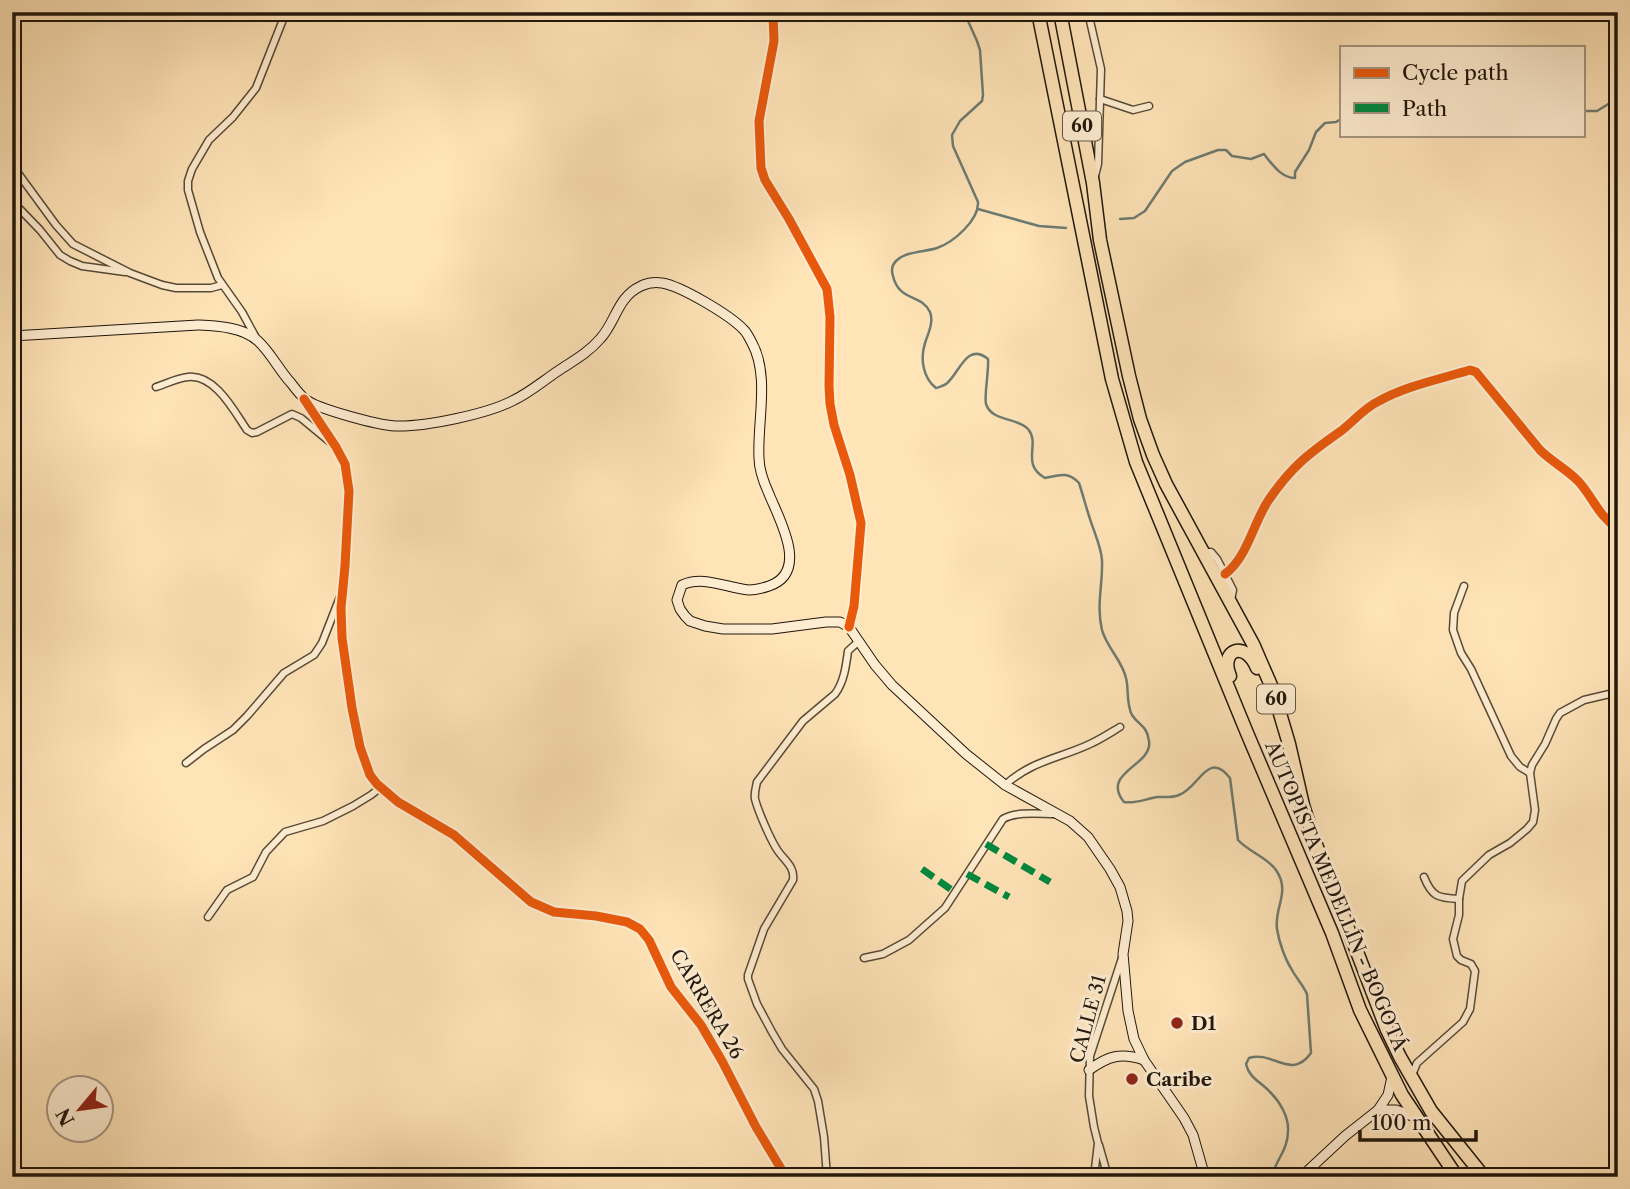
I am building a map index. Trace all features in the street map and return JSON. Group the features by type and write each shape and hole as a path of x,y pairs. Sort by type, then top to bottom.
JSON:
{"highway":[{"name":"AUTOPISTA MEDELLÍN - BOGOTÁ","path":"1038,12 1112,379 1147,493 1332,933 1360,1010 1392,1077 1415,1117 1457,1177"},
{"name":"AUTOPISTA MEDELLÍN - BOGOTÁ","path":"1060,12 1093,183 1100,240 1129,376 1153,455 1181,514 1204,552 1269,678 1289,744 1303,805 1324,868 1387,1030 1431,1111 1484,1177"},
{"path":"1247,733 1248,718 1227,664 1231,654 1241,651 1251,656 1254,661 1267,692 1278,733 1289,744"}],"main road":[{"path":"12,336 198,325 237,330 257,339 304,398 314,405 395,426 428,424 485,411 514,400 590,349 604,334 620,304 631,292 644,285 669,285 725,315 744,330 758,358 762,377 759,460 766,489 789,545 790,558 783,578 762,588 750,590 693,580 682,585 677,600 680,609 690,621 723,629 772,629 825,622 840,622 849,627 892,685 986,772 1031,801 1058,814 1088,836 1120,887 1127,911 1124,954 1130,1024 1134,1039 1144,1060 1193,1135 1205,1177"},
{"path":"1089,1070 1110,1057 1121,1055 1144,1060"},
{"path":"1301,1177 1345,1136 1378,1111 1388,1095 1392,1077"},
{"path":"1378,1111 1396,1110 1415,1117"}],"street":[{"path":"257,339 222,285 200,232 188,181 209,140 233,117 256,88 286,12"},
{"path":"773,12 774,41 759,121 761,168 765,180 827,289 830,317 830,404 861,523 854,606 849,627"},
{"path":"1088,12 1101,69 1098,164 1093,183"},
{"path":"1100,99 1133,110 1149,106"},
{"path":"12,165 55,225 73,244 130,273 162,285 176,288 211,288 222,285"},
{"path":"12,201 69,261 130,273"},
{"path":"1225,574 1238,560 1262,510 1282,481 1304,457 1380,400 1402,390 1470,370 1476,372 1540,450 1572,475 1606,520 1618,529"},
{"path":"156,387 188,377 203,379 220,392 252,433 292,414 301,418 336,447"},
{"path":"208,917 227,890 253,877 266,852 285,832 323,821 381,787 370,775 360,747 342,638 341,607 349,491 345,464 304,398"},
{"path":"1204,552 1214,555 1225,574 1233,590 1230,602"},
{"path":"1464,586 1454,613 1453,630 1461,653 1511,756 1520,767 1530,773"},
{"path":"187,763 240,723 284,673 314,655 322,643 343,588"},
{"path":"827,1177 824,1137 814,1089 782,1049 749,985 748,975 764,929 794,875 778,852 755,798 755,790 757,782 803,721 839,689 848,651 859,641"},
{"path":"1412,1079 1417,1063 1462,1023 1470,1009 1475,971 1471,964 1457,956 1453,939 1460,908 1462,881 1489,855 1510,843 1533,822 1535,810 1530,773 1560,713 1584,701 1618,692"},
{"path":"1005,785 1032,765 1089,744 1120,727"},
{"name":"CARRERA 26","path":"381,787 398,802 454,835 531,902 554,912 627,922 640,929 649,940 671,987 701,1025 786,1177"},
{"path":"864,958 883,954 909,940 945,908 1003,819 1016,815 1058,814"},
{"path":"1424,877 1434,894 1459,899"},
{"name":"CALLE 31","path":"1094,1177 1098,1143 1091,1114 1089,1070 1093,1045 1124,954"},
{"path":"1098,1143 1108,1177"}],"waterway":[{"path":"964,12 980,50 983,95 982,101 960,121 952,135 953,146 978,202 977,209 970,223 958,236 937,248 900,258 894,264 892,274 900,290 922,302 930,312 931,324 923,362 925,374 932,384 936,388 946,384 964,361 974,354 988,359 986,404 989,410 1028,429 1033,441 1034,467 1045,478 1067,475 1079,483 1101,555 1102,630 1124,672 1130,711 1145,729 1149,741 1148,750 1143,757 1118,783 1118,792 1124,802 1176,796 1186,791 1209,769 1216,767 1230,778 1238,840 1272,865 1280,878 1282,893 1277,929 1287,961 1307,994 1311,1053 1304,1061 1296,1064 1289,1065 1258,1057 1249,1058 1246,1064 1253,1076 1277,1100 1287,1120 1286,1144 1272,1177"},
{"path":"1584,111 1597,111 1618,98"},
{"path":"1120,219 1134,218 1145,211 1172,171 1185,162 1218,150 1226,150 1232,156 1251,159 1264,154 1281,173 1295,178 1295,172 1309,150 1316,132 1325,123 1340,120"},
{"path":"978,209 1039,226 1066,228"}],"marked path":[{"path":"986,844 1050,882"},
{"path":"922,869 956,893"},
{"path":"967,874 1009,897"}],"cycle path":[{"path":"773,12 774,41 759,121 761,168 765,180 827,289 830,317 830,404 861,523 854,606 849,627"},
{"path":"1225,574 1239,559 1268,501 1284,479 1309,454 1379,401 1412,387 1470,370 1476,372 1540,450 1579,482 1600,512 1618,529"},
{"path":"304,399 345,464 349,491 341,608 342,638 352,708 360,747 370,775 398,802 454,835 531,902 554,912 627,922 640,929 649,940 671,987 701,1025 786,1177"}],"place":[{"name":"D1","path":"1177,1023"},
{"name":"Caribe","path":"1132,1079"}]}
